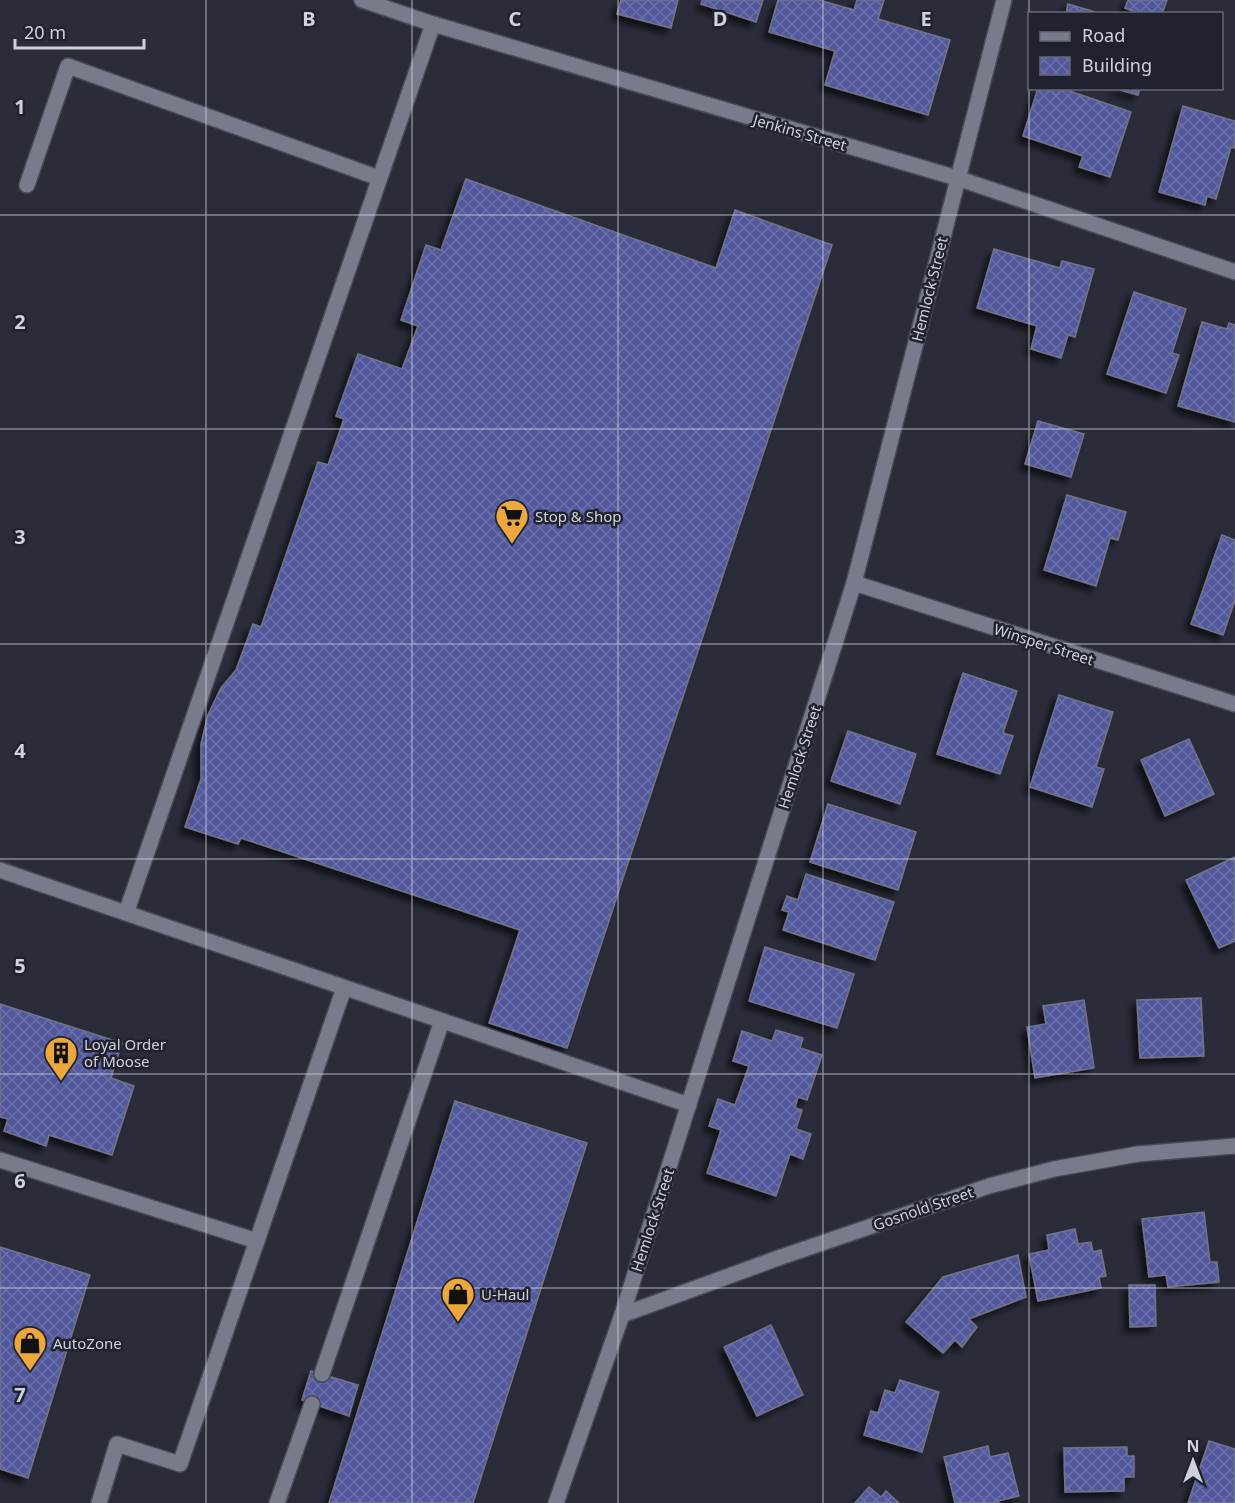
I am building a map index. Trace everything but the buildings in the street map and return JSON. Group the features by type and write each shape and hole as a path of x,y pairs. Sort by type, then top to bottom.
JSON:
{"street":[{"name":"Jenkins Street","path":"362,0 433,24 957,178 1235,272"},
{"name":"Hemlock Street","path":"556,1503 622,1315 854,583 957,178 1005,0"},
{"path":"126,913 433,24"},
{"path":"27,185 68,66 379,178"},
{"name":"Winsper Street","path":"854,583 1235,704"},
{"path":"0,870 689,1105"},
{"path":"99,1503 117,1444 180,1464 344,988"},
{"path":"322,1374 442,1021"},
{"name":"Gosnold Street","path":"622,1315 781,1257 989,1186 1054,1169 1138,1154 1235,1146"},
{"path":"0,1160 257,1241"},
{"path":"276,1503 312,1404"}],"place":[{"name":"Stop & Shop","path":"512,545"},
{"name":"Loyal Order of Moose","path":"61,1082"},
{"name":"U-Haul","path":"458,1323"},
{"name":"AutoZone","path":"30,1372"}]}
